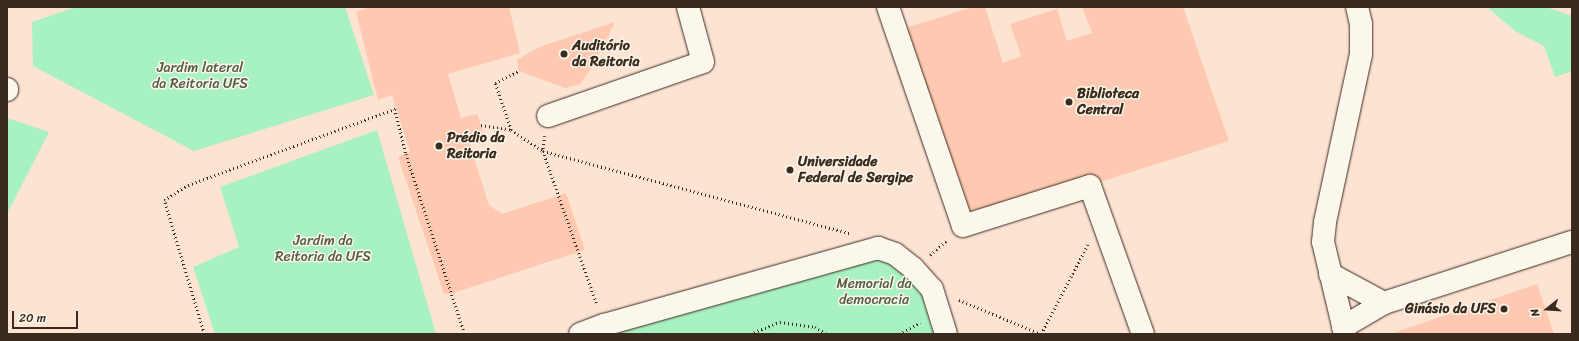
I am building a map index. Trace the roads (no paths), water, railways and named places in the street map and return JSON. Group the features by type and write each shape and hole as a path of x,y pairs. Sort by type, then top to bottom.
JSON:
{"street":[{"path":"548,116 703,62 688,7"},
{"path":"888,7 963,226 1090,186 1143,334"},
{"path":"1357,7 1361,24 1362,54 1324,232 1324,251 1344,331 1384,303 1572,242"},
{"path":"580,334 620,321 878,248 895,254 913,268 932,290 946,334"},
{"path":"1330,274 1384,303"}],"place":[{"name":"Auditório da Reitoria","path":"564,54"},
{"name":"Biblioteca Central","path":"1069,102"},
{"name":"Prédio da Reitoria","path":"439,146"},
{"name":"Universidade Federal de Sergipe","path":"790,170"},
{"name":"Ginásio da UFS","path":"1504,309"}],"park label":[{"name":"Jardim lateral da Reitoria UFS","path":"200,76"},
{"name":"Jardim da Reitoria da UFS","path":"323,250"},
{"name":"Memorial da democracia","path":"874,292"}]}
